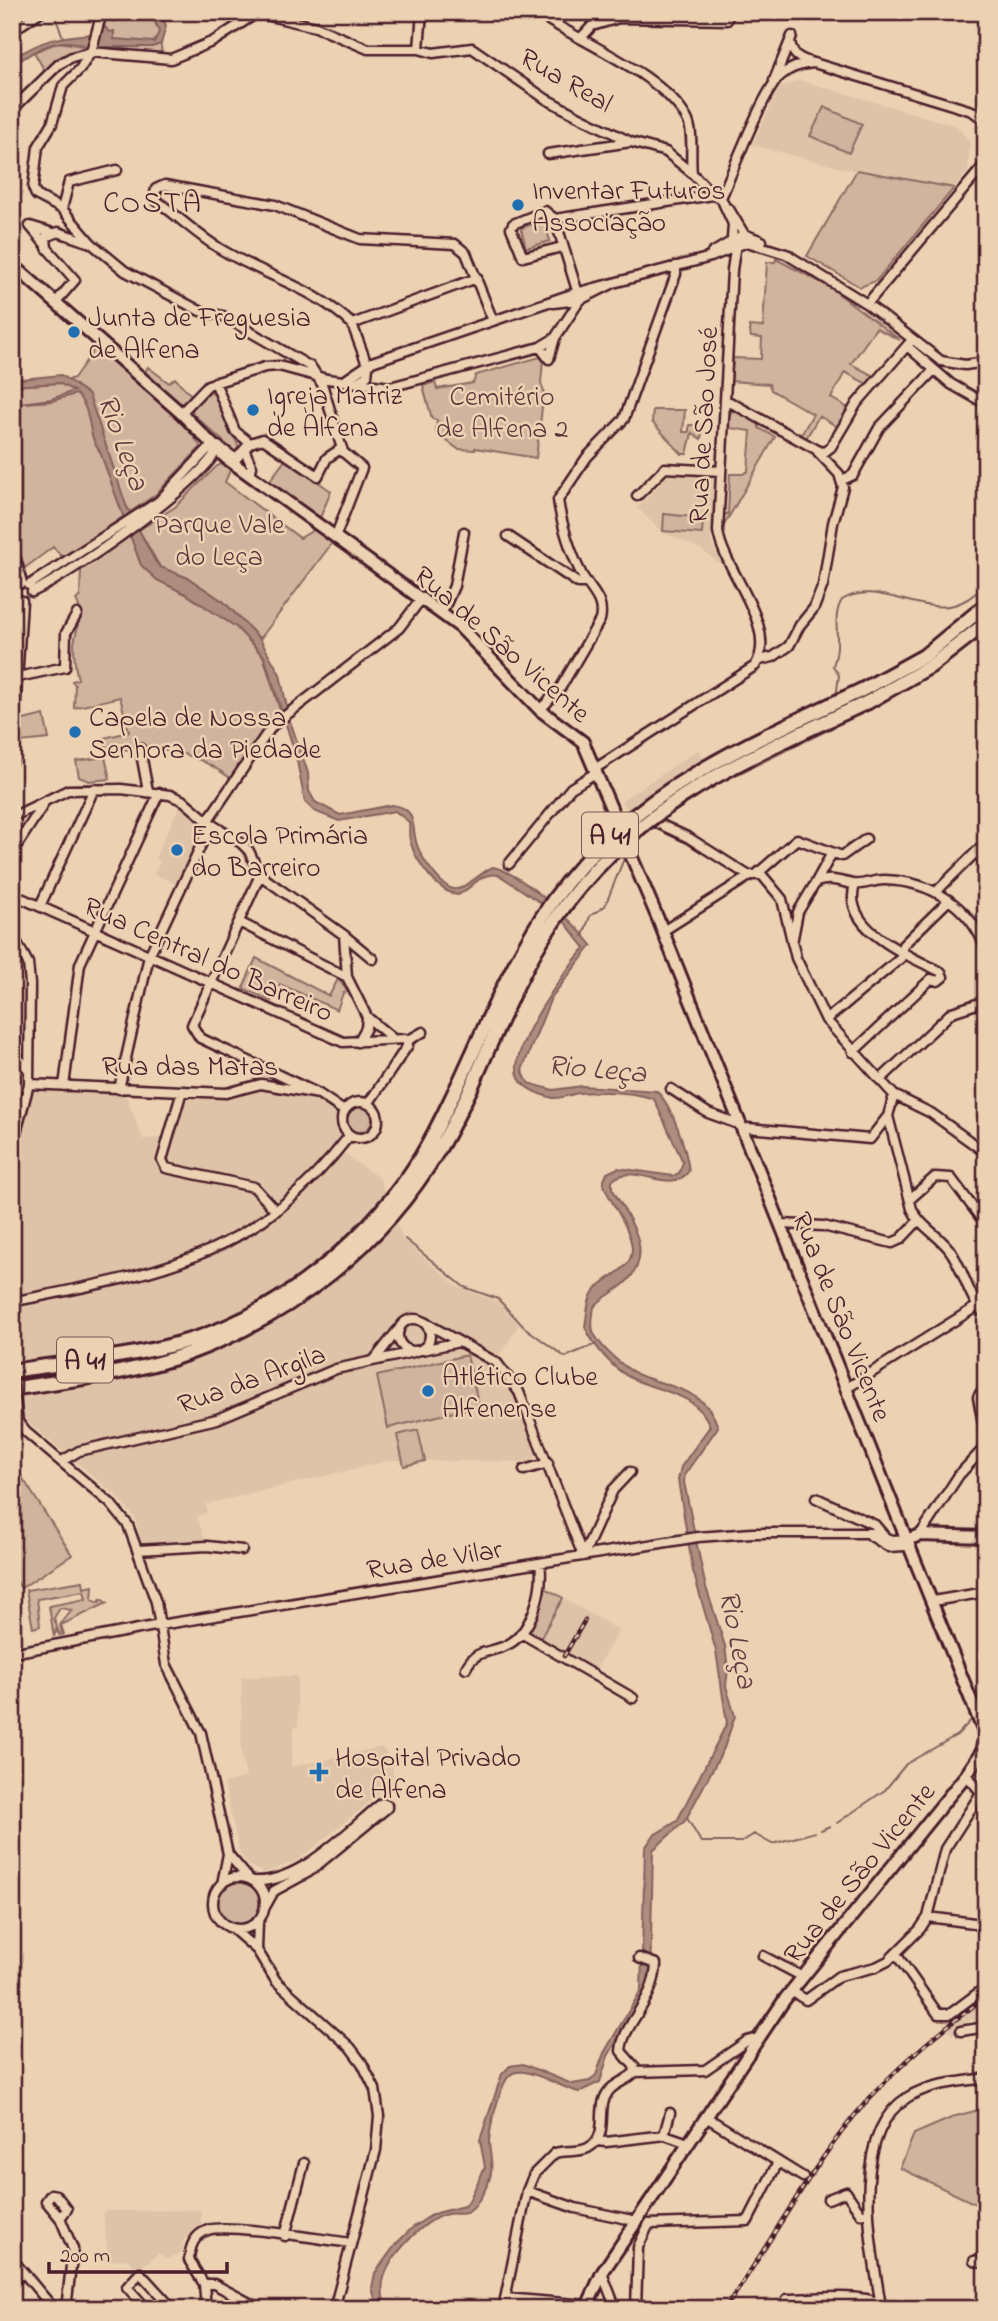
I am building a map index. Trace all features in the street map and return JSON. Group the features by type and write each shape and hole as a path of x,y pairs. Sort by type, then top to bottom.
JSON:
{"highway":[{"name":"A 41","path":"12,1389 131,1369 188,1354 245,1329 292,1303 337,1269 383,1226 440,1149 511,971 542,916 571,877 603,842 643,807 689,775 862,690 924,656 986,605"},
{"name":"A 41","path":"12,1371 184,1343 240,1320 285,1294 330,1261 368,1225 403,1184 465,1085 552,923 611,852 650,817 696,786 868,702 931,666 986,623"}],"main road":[{"name":"Rua de São Vicente","path":"12,264 264,485 442,613 471,637 540,709 578,736 596,770 663,931 847,1388 914,1537 933,1601 986,1734 981,1753 966,1775 791,1991 758,2038 688,2143 642,2221 602,2273 587,2307"},
{"path":"914,1537 986,1537"}],"street":[{"path":"12,31 40,12"},
{"path":"102,12 91,50 60,92 55,115 38,147 33,188 36,194 62,209 91,243 125,271 200,311 233,322 300,359 318,377 341,438 342,448 362,468 336,535"},
{"path":"419,49 422,12"},
{"path":"536,12 563,32 581,38 642,76 678,108 688,121 692,173"},
{"path":"581,38 592,26 619,15 727,19 728,12"},
{"name":"Rua Real","path":"91,50 171,59 214,41 257,13 316,27 368,49 419,49 433,53 472,48 546,99 631,142 666,152 720,200 745,234"},
{"path":"555,219 720,200 791,38 797,57 972,111 986,121"},
{"path":"12,110 59,64 91,50"},
{"path":"772,86 793,67 814,63"},
{"path":"548,154 631,142"},
{"path":"867,304 986,163"},
{"path":"62,209 66,184 117,170"},
{"path":"362,374 362,352 352,324 331,307 198,234 154,198 156,189 165,185 275,205 360,239 455,244 466,253 493,321"},
{"path":"540,347 550,359 555,338 578,296 555,219 545,211 517,220 511,228 523,257 562,247"},
{"path":"56,302 75,280 30,226 91,243"},
{"path":"45,244 46,237 53,233"},
{"path":"745,234 789,256 867,304 934,370 986,404"},
{"path":"181,413 197,395 215,382 279,366 342,381 493,321 707,257 728,249 745,234"},
{"path":"728,249 745,234"},
{"name":"Rua de São José","path":"728,249 733,270 719,537 736,578 752,606 760,642 760,660"},
{"path":"540,709 561,687 600,620 602,611 598,599 580,570 558,500 587,457 624,419 672,286 676,266"},
{"path":"352,324 477,278"},
{"path":"557,302 568,317"},
{"path":"362,374 404,386 540,347 555,338"},
{"path":"909,343 942,361 965,365 986,362"},
{"path":"818,452 831,447 857,403 909,343"},
{"path":"842,480 853,475 879,428 934,370"},
{"path":"215,382 235,431 250,443"},
{"path":"509,864 571,788 755,666 760,660 773,657 789,646 818,599 833,523 842,494 842,480 818,452 726,400"},
{"path":"12,544 28,587 29,599 22,601 16,599 13,588 28,587 178,494 211,461 263,439 318,476 327,458 342,448"},
{"path":"147,513 203,454 228,454"},
{"path":"194,463 201,463 203,470"},
{"path":"637,496 665,468 721,471"},
{"path":"442,613 454,586 464,532"},
{"path":"508,536 578,583 587,583"},
{"path":"119,1089 149,956 209,822 279,719 400,628 422,598"},
{"path":"12,761 22,601"},
{"path":"18,677 65,666 66,633 78,614"},
{"path":"140,748 148,792"},
{"path":"40,906 94,789"},
{"path":"12,817 43,804 61,792 94,789 148,792 181,799 249,851 260,875 373,959"},
{"path":"64,1086 80,964 159,793"},
{"path":"12,853 43,804"},
{"path":"655,822 754,875 766,878 782,899 792,943 826,1020 894,1095 931,1113 986,1153"},
{"path":"663,931 754,875 797,839 830,857 842,856 866,839"},
{"path":"938,890 986,842"},
{"path":"976,852 986,863"},
{"path":"830,857 836,878"},
{"path":"792,943 798,912 830,857"},
{"path":"260,875 192,1026 193,1032 319,1094"},
{"path":"816,882 836,878 855,885 886,880 938,890 975,926 986,949"},
{"path":"853,1052 931,979 938,981 943,977 941,972 886,943 858,918 852,900 855,885"},
{"name":"Rua Central do Barreiro","path":"12,894 327,1037 349,1044 392,1038"},
{"path":"826,1020 901,958 903,945 949,900"},
{"path":"239,922 347,977"},
{"path":"12,934 24,950 30,976 29,1084 12,1148"},
{"path":"344,935 347,977 367,1017 392,1038 407,1041 423,1032"},
{"path":"880,1080 952,1013 986,1001"},
{"path":"358,1042 366,1028 367,1017"},
{"path":"368,1104 408,1045 407,1041"},
{"path":"12,1051 29,1070"},
{"path":"261,1065 265,1076 261,1084"},
{"name":"Rua das Matas","path":"29,1084 226,1093 261,1084 319,1094 345,1111"},
{"path":"671,1089 708,1113 748,1128 870,1139 888,1116 894,1095"},
{"path":"182,1091 162,1160 166,1168 254,1187 276,1211"},
{"path":"12,1103 24,1104"},
{"path":"356,1103 368,1104 376,1112 376,1128 366,1137 350,1135 342,1122 345,1111 356,1103"},
{"path":"888,1116 918,1221 949,1250 976,1307 986,1317"},
{"path":"12,1302 170,1267 226,1244 276,1211 316,1176 350,1135"},
{"path":"910,1199 935,1177 951,1178 986,1225"},
{"path":"781,1224 823,1226 892,1242 901,1239 918,1221"},
{"path":"847,1388 976,1307"},
{"path":"375,1359 401,1326 414,1319 497,1363 525,1406 583,1556"},
{"path":"401,1326 398,1341 404,1349 417,1351 429,1340 429,1330 424,1322"},
{"name":"Rua da Argila","path":"62,1461 79,1451 217,1419 310,1379 375,1359 459,1342"},
{"path":"12,1378 15,1423 120,1512 138,1550 156,1602 166,1664 201,1733 228,1854 222,1884 214,1896 214,1910 221,1922 257,1950 276,1981 350,2048 362,2063 375,2089 379,2127 334,2309"},
{"path":"914,1537 986,1443 978,1397 986,1384"},
{"path":"524,1470 548,1464"},
{"path":"583,1556 613,1490 630,1472"},
{"path":"816,1498 876,1525 886,1538"},
{"name":"Rua de Vilar","path":"12,1653 160,1625 698,1537 752,1533 914,1537"},
{"name":"Rua de Vilar","path":"865,1534 895,1548 905,1546 914,1537"},
{"path":"138,1550 207,1546 242,1550"},
{"path":"466,1668 474,1656 507,1645 521,1633 541,1590 540,1563"},
{"path":"933,1601 986,1592"},
{"path":"521,1633 633,1698"},
{"path":"791,1991 806,2000 839,1976 876,1967 896,1954 928,1917 940,1860 984,1796 966,1775"},
{"path":"222,1884 232,1878 278,1880 296,1872 382,1803 386,1803 387,1808 304,1876 274,1891 258,1921 257,1950"},
{"path":"333,1853 350,1835 350,1828"},
{"path":"228,1854 263,1892 265,1908"},
{"path":"928,1917 974,1923 986,1930"},
{"path":"233,1929 247,1928 258,1921"},
{"path":"896,1954 941,2015 950,2014 986,1987"},
{"path":"763,1956 803,1977"},
{"path":"635,2072 634,2066 621,2051 622,2042 646,2002 656,1964 639,1958"},
{"path":"961,2031 986,2027"},
{"path":"597,2141 608,2091 635,2072 705,2070 747,2041 758,2038"},
{"path":"880,2300 867,2213 869,2173 887,2117 907,2098 936,2085 986,2078"},
{"path":"664,2135 670,2113"},
{"path":"706,2117 803,2177"},
{"path":"503,2309 527,2191 534,2174 549,2157 562,2151 580,2151 597,2141 664,2135 688,2143"},
{"path":"527,2191 575,2208 642,2221 748,2221 778,2162"},
{"path":"285,2236 304,2163"},
{"path":"828,2199 846,2192 861,2214 867,2213"},
{"path":"60,2218 73,2249 66,2309"},
{"path":"636,2309 638,2247 642,2221"},
{"path":"206,2309 204,2284 189,2260 194,2240 203,2232 225,2229 351,2243"},
{"path":"12,2259 54,2309"},
{"path":"974,2261 986,2264"},
{"path":"12,2282 24,2273"},
{"path":"147,2309 127,2287 140,2273 173,2309"},
{"path":"602,2273 616,2309"},
{"path":"204,2284 214,2284 261,2309"},
{"path":"505,2298 587,2307"},
{"path":"784,2309 787,2299 880,2300 891,2309"}],"shaded area":[{"path":"153,12 162,12 166,26 161,44 152,47 106,47 103,50 76,43 59,43 42,48 12,66 12,59 33,47 59,38 92,34 101,25 110,32 114,31 114,39 154,42 159,32"},
{"path":"799,80 957,126 970,143 968,172 954,188 846,169 752,145 779,88"},
{"path":"61,375 89,395 126,505 155,561 160,567 188,578 224,602 260,639 280,674 289,718 308,773 309,791 315,802 340,815 392,805 406,810 412,819 417,845 423,857 433,872 450,888 465,886 493,867 505,871 546,899 592,945 551,998 522,1070 528,1083 553,1090 582,1086 657,1091 673,1117 689,1171 672,1181 630,1174 612,1181 612,1188 636,1233 639,1256 629,1279 594,1307 592,1328 603,1347 623,1365 637,1374 698,1398 713,1415 718,1427 685,1474 684,1482 705,1584 725,1646 728,1669 726,1686 735,1716 724,1748 685,1821 653,1850 650,1984 608,2056 600,2082 579,2092 533,2074 516,2072 510,2075 499,2096 491,2126 491,2169 485,2190 469,2212 447,2214 438,2218 408,2241 386,2272 382,2293 385,2309 378,2309 372,2288 375,2273 396,2244 412,2228 433,2214 464,2206 469,2201 485,2167 480,2140 502,2074 510,2066 523,2064 572,2084 590,2081 596,2075 604,2053 641,1990 645,1848 654,1835 677,1821 727,1723 716,1651 693,1571 678,1480 681,1467 710,1426 704,1415 687,1400 644,1384 618,1370 593,1342 585,1327 594,1291 626,1265 632,1251 626,1227 603,1183 607,1173 618,1168 673,1176 679,1173 683,1162 654,1099 636,1094 607,1092 553,1098 537,1093 523,1084 518,1075 518,1063 530,1028 565,972 585,948 559,915 499,875 487,875 458,895 436,883 414,852 409,822 395,811 339,821 314,811 305,802 296,756 264,656 236,627 186,594 157,580 141,565 81,400 76,394 52,401 12,404 51,399 74,391 59,383 12,386 12,380"},
{"path":"669,471 716,477 711,542 723,566 700,549 662,532 637,508 663,481 663,474"},
{"path":"698,750 716,782 658,815 579,897 557,880 590,842 626,808 621,801"},
{"name":"Escola Primária do Barreiro","path":"180,805 205,827 178,885 154,874 160,861 155,858"},
{"path":"34,1088 125,1094 143,1139 173,1137 182,1104 191,1098 231,1099 264,1090 307,1098 327,1105 336,1112 342,1139 336,1148 380,1179 403,1240 458,1287 498,1302 519,1325 493,1365 514,1393 535,1448 535,1456 530,1462 392,1460 206,1504 207,1513 197,1516 206,1544 142,1545 135,1518 115,1494 26,1421 12,1433 12,1108 28,1108"},
{"path":"545,1588 619,1630 594,1673 579,1661 576,1663 531,1637"},
{"name":"Hospital Privado de Alfena","path":"297,1676 298,1727 294,1727 291,1767 381,1747 393,1760 393,1783 297,1861 264,1873 249,1866 240,1854 224,1783 246,1777 241,1750 242,1677"},
{"path":"986,1991 986,2024 978,2025 972,2019 952,2035 943,2024"},
{"path":"201,2210 201,2227 184,2240 182,2252 167,2259 159,2253 138,2270 127,2259 108,2261 103,2211"}],"green space":[{"path":"108,12 150,12 159,31 162,54 110,52 113,39 104,25"},
{"path":"59,42 82,46 83,51 46,73 34,52"},
{"path":"824,107 862,124 849,153 810,136"},
{"path":"857,170 954,188 876,281 860,287 807,256"},
{"path":"544,220 550,241 526,248 521,228"},
{"path":"776,259 828,286 900,340 876,328 851,364 874,376 867,384 845,372 831,398 848,408 838,427 819,416 805,440 800,437 813,414 771,390 769,384 731,381 733,358 761,359 762,338 751,337 749,326 763,327 767,262 775,262"},
{"name":"Parque Vale do Leça","path":"96,347 172,413 200,448 155,495 63,558 53,547 25,568 12,532 12,386 59,383 74,378"},
{"name":"Cemitério de Alfena 2","path":"540,357 543,360 541,383 544,391 536,458 475,448 458,449 436,433 437,420 432,419 423,386 435,382 437,389 473,383 476,375"},
{"path":"148,367 169,383 175,378 191,395 184,403 180,403 144,373"},
{"path":"210,392 217,397 240,450 235,452 193,414 192,408"},
{"path":"653,410 685,410 683,432 689,432 689,425 703,425 701,439 692,433 687,454 682,454 652,422"},
{"path":"735,410 759,423 759,428 775,437 723,527 724,514 728,514 730,474 743,474 748,471 751,431 729,428 729,414"},
{"path":"286,459 331,491 320,518 268,483"},
{"name":"Parque Vale do Leça","path":"225,463 231,468 225,482 300,538 317,528 335,539 260,639 224,602 188,578 160,567 139,530 175,507 217,466"},
{"path":"664,514 703,518 702,534 663,531"},
{"path":"130,535 141,565 157,580 186,594 236,627 263,656 281,714 235,776 230,778 202,761 172,751 140,748 107,753 104,738 129,732 120,697 74,708 75,685 72,681 78,679 74,645 80,616 76,600 80,596 81,570"},
{"path":"44,715 49,739 21,742 19,721"},
{"path":"105,757 110,779 89,781 79,777 76,761"},
{"path":"256,958 329,996 338,979 348,992 343,993 337,1010 280,984 271,1001 243,988"},
{"path":"359,1106 368,1110 372,1119 368,1128 359,1132 350,1128 346,1119 350,1110"},
{"name":"Atlético Clube Alfenense","path":"467,1355 479,1406 388,1428 377,1376"},
{"path":"418,1430 425,1461 404,1466 397,1435"},
{"path":"20,1474 72,1555 21,1588 12,1574 12,1479"},
{"path":"83,1581 84,1588 93,1586 92,1600 99,1603 101,1599 107,1603 61,1625 62,1635 60,1625 72,1610 60,1608 54,1618 60,1636 56,1630 54,1637 49,1606 86,1599 84,1591 37,1599 40,1626 33,1628 26,1590"},
{"path":"545,1588 563,1598 539,1641 531,1637 528,1627"},
{"path":"239,1882 254,1888 260,1903 254,1918 239,1924 224,1918 218,1903 224,1888"},
{"path":"986,2108 986,2209 900,2168 914,2134 956,2116"}],"waterway":[{"path":"53,12 63,37"},
{"name":"Rio Leça","path":"113,12 114,22"},
{"path":"836,698 839,675 833,666 837,647 837,615 842,600 868,593 940,607 963,602 986,585"},
{"path":"709,788 832,728 833,724"},
{"path":"583,936 590,916 605,906 625,856"},
{"path":"405,1239 464,1287 498,1299 524,1327 565,1357 596,1344"},
{"path":"837,1823 885,1790 906,1764 957,1735 974,1717"},
{"path":"687,1818 701,1842 742,1842 754,1834 772,1844 815,1832"},
{"path":"821,1830 830,1826"}],"railway":[{"path":"564,1656 585,1620"},
{"path":"725,2309 810,2177 866,2102 923,2046 986,1997"}],"place":[{"name":"Inventar Futuros Associação","path":"518,205"},
{"name":"Junta de Freguesia de Alfena","path":"74,332"},
{"name":"Igreja Matriz de Alfena","path":"253,410"},
{"name":"Capela de Nossa Senhora da Piedade","path":"75,732"},
{"name":"Escola Primária do Barreiro","path":"177,850"},
{"name":"Atlético Clube Alfenense","path":"428,1391"},
{"name":"Hospital Privado de Alfena","path":"319,1772"}],"district":[{"name":"COSTA","path":"153,202"}]}
